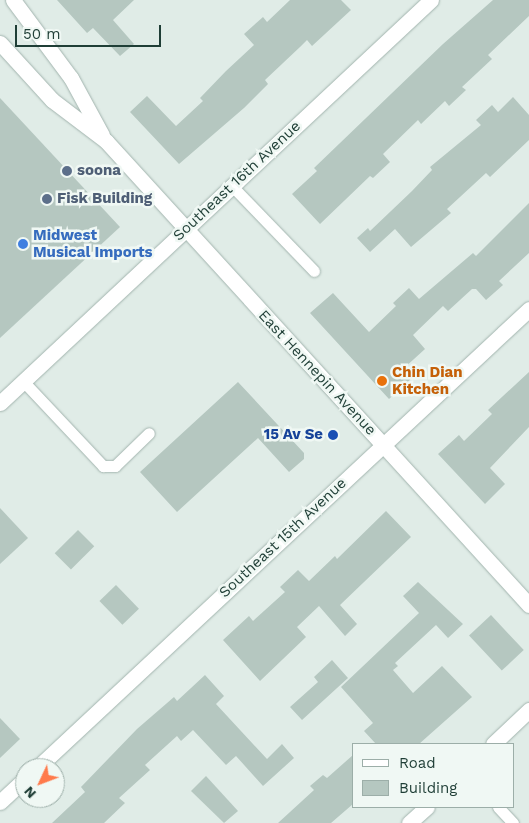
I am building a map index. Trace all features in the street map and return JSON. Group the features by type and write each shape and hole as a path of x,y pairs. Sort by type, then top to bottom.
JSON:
{"street":[{"name":"East Hennepin Avenue","path":"13,0 72,78 106,141"},
{"name":"Southeast 16th Avenue","path":"0,403 431,0"},
{"name":"East Hennepin Avenue","path":"0,43 52,100 106,141 184,230 529,604"},
{"name":"Southeast 15th Avenue","path":"48,758 529,309"},
{"path":"494,743 529,710"},
{"path":"0,802 15,788"},
{"path":"409,823 426,808"}],"lane":[{"path":"232,186 314,271"},
{"path":"23,382 103,466 115,466 148,433"},
{"path":"499,808 513,823"}],"building":[{"path":"57,0 134,0 113,20 134,44 120,56 93,28 87,33"},
{"path":"290,0 341,0 351,10 312,46 307,40 265,80 268,84 244,108 179,164 130,112 147,96 176,126 203,101 200,98 226,71 254,45 244,34 263,17 267,22"},
{"path":"493,0 529,0 529,16 488,55 492,59 462,87 466,90 449,106 445,101 421,124 418,120 383,154 390,162 373,178 370,176 320,224 292,194 317,171 314,168 443,44"},
{"path":"513,97 529,115 529,140 490,177 486,173 447,209 451,213 411,247 395,229 370,252 357,238 368,228 370,231 432,170 430,167 481,125 476,120 492,105 498,112"},
{"name":"Fisk Building","path":"0,98 120,227 0,338"},
{"path":"529,203 529,253 499,281 503,285 486,300 476,289 472,289 448,311 443,306 413,335 425,349 403,369 412,378 389,399 310,313 333,293 369,332 396,306 393,303 409,288 419,299 473,253 476,256"},
{"path":"529,372 529,427 490,468 505,484 485,504 438,454 459,435 464,441 492,414 488,410"},
{"path":"238,382 304,453 304,459 289,472 258,438 177,512 140,472"},
{"path":"0,508 28,538 0,564"},
{"path":"386,511 411,537 340,605 357,624 345,636 319,606 297,627 306,637 260,681 223,640 249,616 253,621 285,592 280,587 298,570 309,581 335,556 337,559"},
{"path":"78,530 94,546 71,570 55,553"},
{"path":"418,582 463,624 448,638 436,625 395,663 398,666 393,670 413,693 442,666 472,697 420,743 375,743 364,731 373,723 341,687 419,613 403,596"},
{"path":"116,585 139,609 122,625 99,601"},
{"path":"491,615 524,650 502,671 469,635"},
{"path":"332,660 348,678 302,720 290,707 318,682 314,677"},
{"path":"205,675 224,696 216,704 267,759 282,744 294,758 263,786 236,756 226,765 193,730 181,741 177,736 145,765 150,770 119,798 125,803 104,823 52,823 85,792 81,787 137,729 174,697 177,701"},
{"path":"0,718 20,739 0,758"},
{"path":"352,756 352,805 331,823 278,823 314,790 310,786 323,775 327,778"},
{"path":"206,776 238,811 224,823 191,791"}],"place":[{"name":"soona","path":"67,171"},
{"name":"Fisk Building","path":"47,199"},
{"name":"Midwest Musical Imports","path":"23,244"},
{"name":"Chin Dian Kitchen","path":"382,381"},
{"name":"15 Av Se","path":"333,435"}]}
